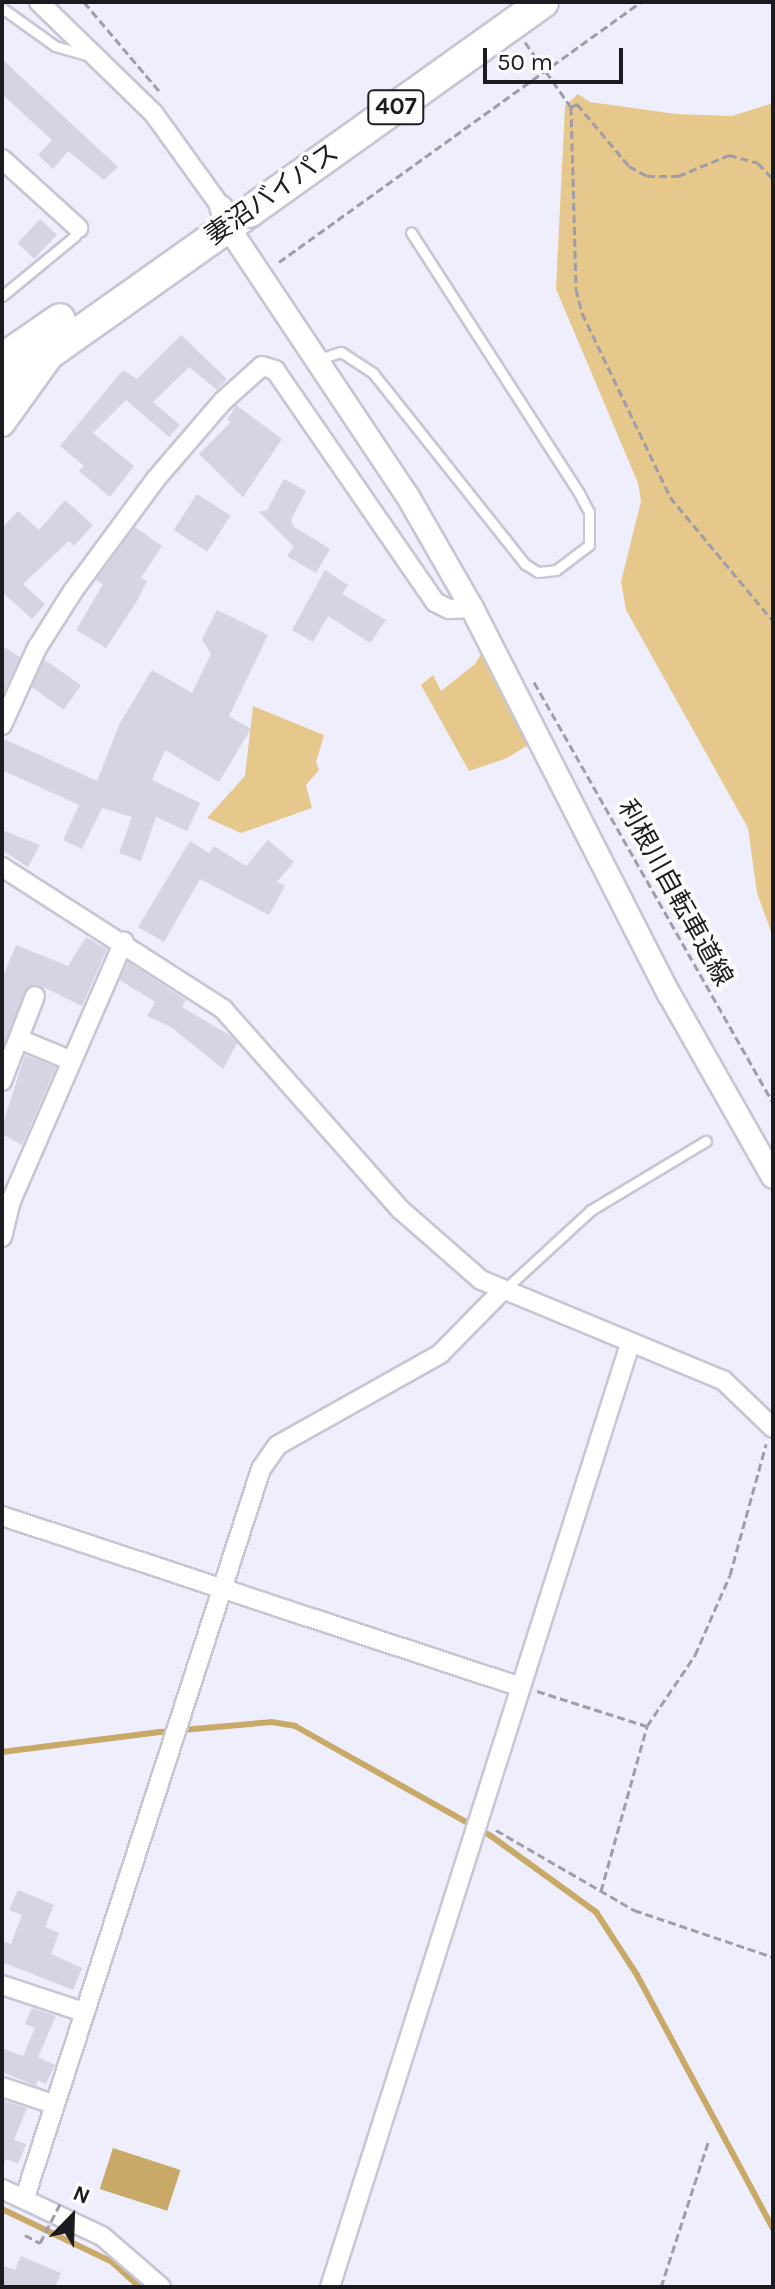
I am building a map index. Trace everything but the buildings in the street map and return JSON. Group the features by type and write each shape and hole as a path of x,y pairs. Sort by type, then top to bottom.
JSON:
{"highway":[{"name":"妻沼バイパス","path":"2,387 507,2"},
{"name":"妻沼バイパス","path":"2,359 234,210 543,2"}],"main road":[{"path":"2,424 55,347"}],"street":[{"path":"39,2 154,114 234,210 319,359 472,608 669,994 773,1177"},
{"path":"2,159 78,228"},
{"path":"2,725 37,648 73,591 155,480 223,401 262,366 275,370 435,602 449,609 472,608"},
{"path":"2,867 124,941 223,1009 401,1210 501,1292 723,1380 772,1427"},
{"path":"2,1237 6,1200 72,1061 124,941"},
{"path":"2,1081 35,996"},
{"path":"19,1039 72,1061"},
{"path":"25,2197 261,1469 278,1445 440,1354 501,1292"},
{"path":"330,2287 630,1344"},
{"path":"2,1516 521,1687"},
{"path":"2,1985 83,2012"},
{"path":"2,2087 53,2104"},
{"path":"2,2189 25,2197 102,2236 161,2287"}],"lane":[{"path":"2,8 55,46 94,57"},
{"path":"2,296 75,236 78,228"},
{"path":"319,359 341,352 373,373 525,564 538,572 556,570 589,545 591,521 579,493 411,232"},
{"path":"501,1292 591,1210 706,1141"}],"path":[{"path":"279,262 641,2"},
{"path":"522,38 571,107 576,289 582,313 670,497 773,621"},
{"path":"571,107 577,104 629,166 647,176 678,176 729,155 758,163 773,179"},
{"name":"利根川自転車道線","path":"546,701 773,1103"},
{"path":"601,1891 647,1726 695,1655 730,1575 772,1427"},
{"path":"521,1687 647,1726"},
{"path":"479,1820 634,1910 773,1957"},
{"path":"661,2287 708,2142"},
{"path":"25,2235 40,2243 62,2200"}],"shaded area":[{"path":"578,94 590,102 676,114 732,116 773,103 773,937 757,893 748,828 626,610 621,582 641,501 638,483 556,289 565,106"},
{"path":"484,649 530,737 528,745 507,758 469,771 421,685 433,675 441,691 475,664"},
{"path":"253,706 324,735 316,762 319,770 306,785 312,808 241,833 207,818 245,776"},
{"path":"113,2148 181,2170 167,2211 100,2189"}],"waterway":[{"path":"2,1752 271,1722 295,1726 491,1836 596,1912 637,1975 773,2229"},
{"path":"2,2209 112,2262 140,2287"}]}
